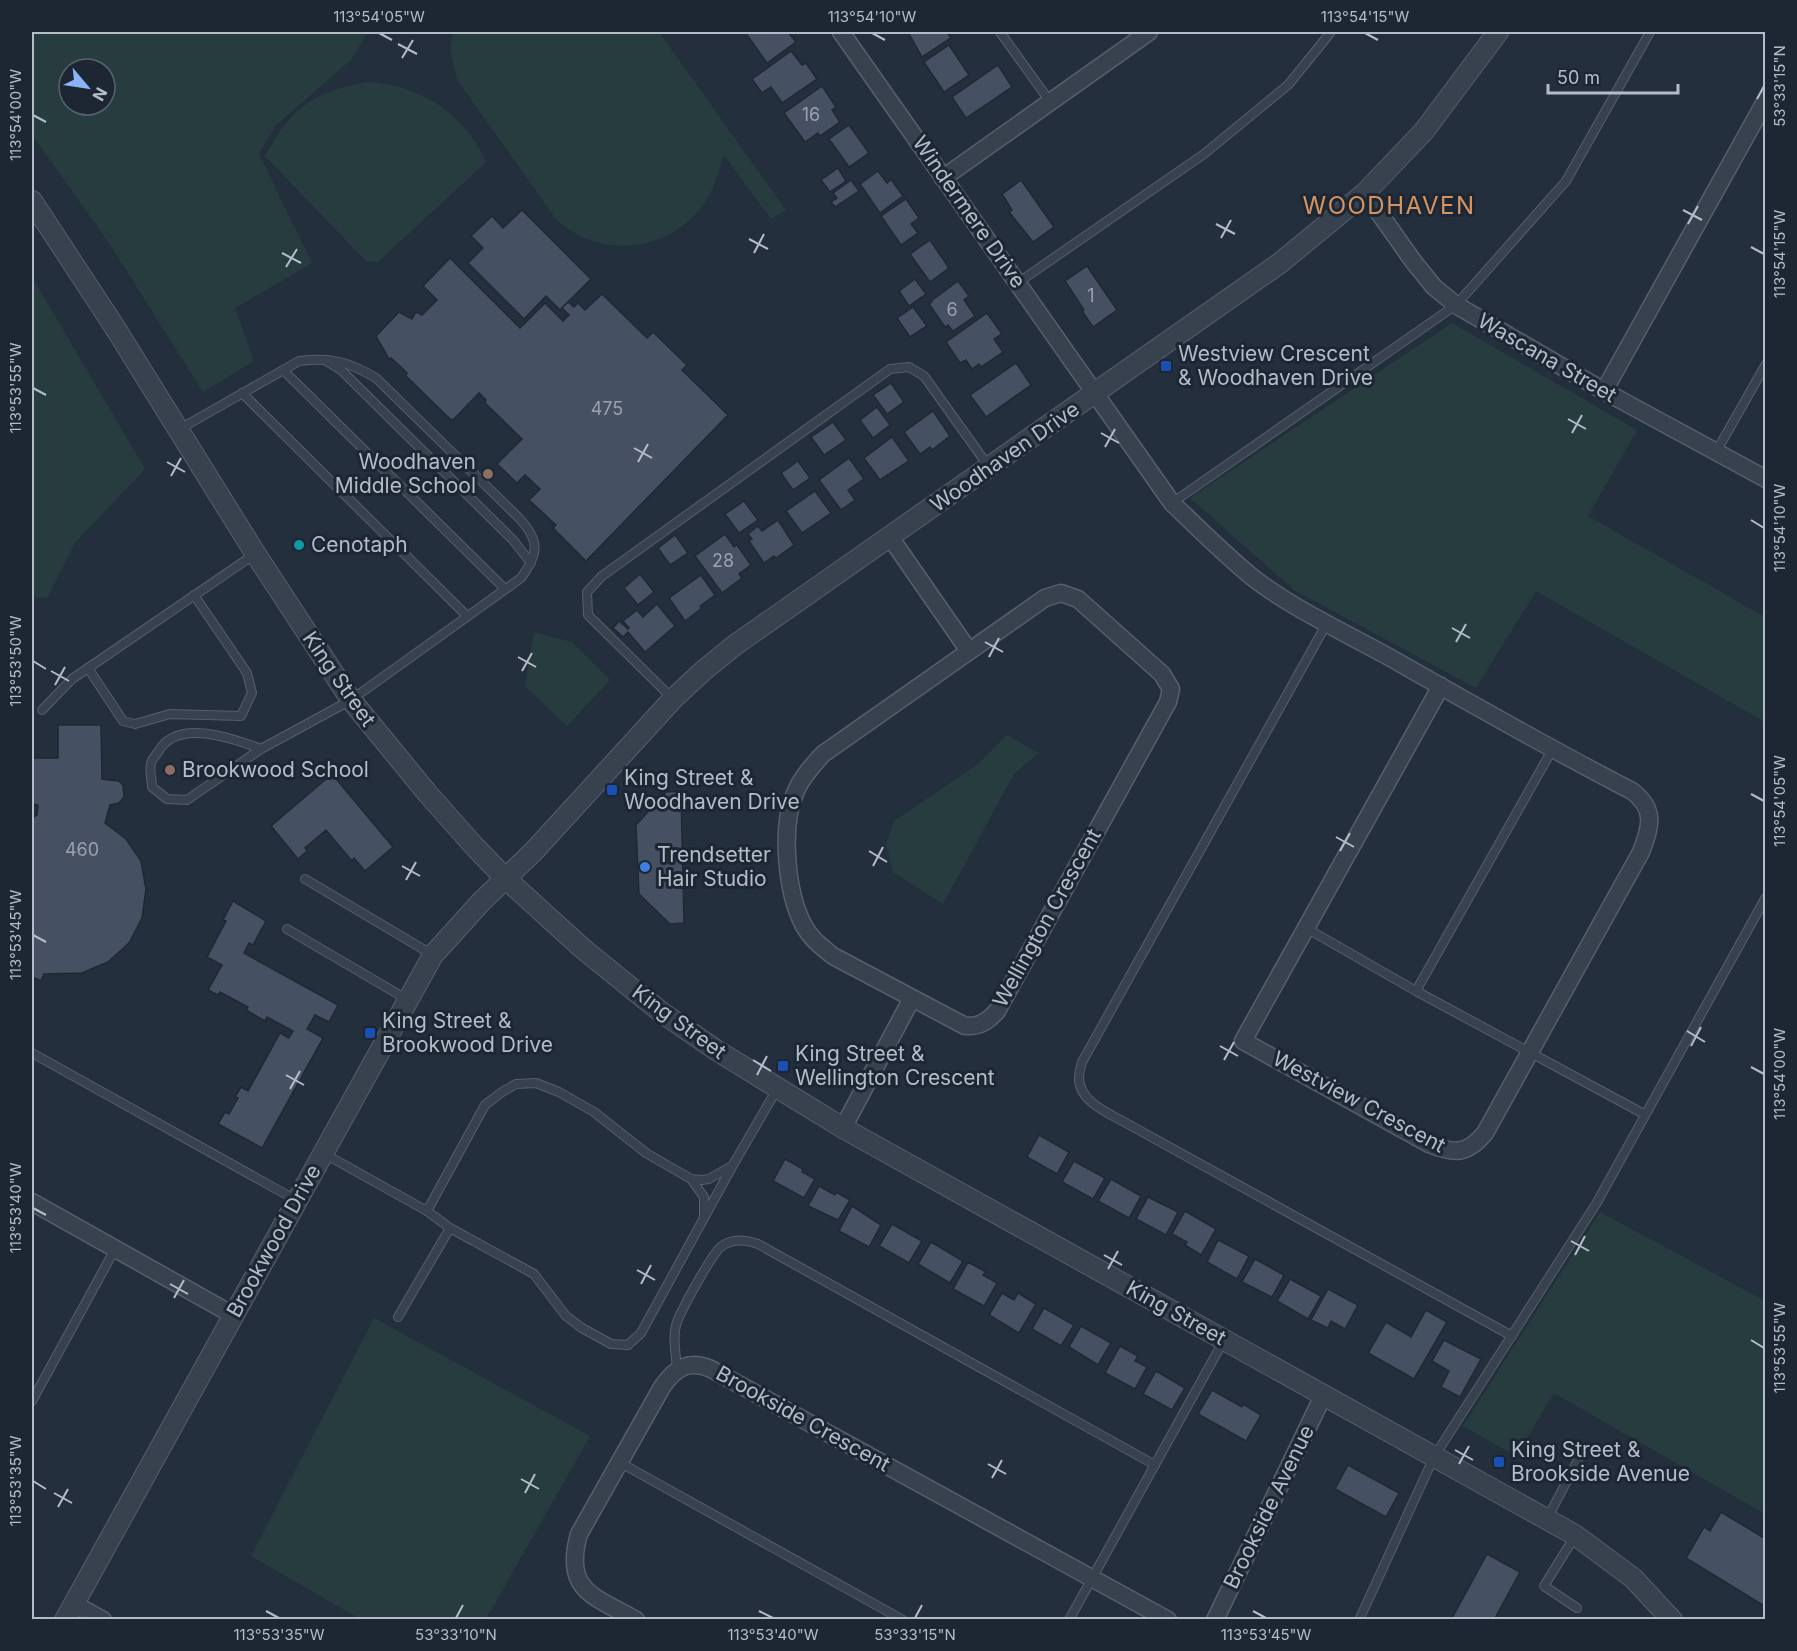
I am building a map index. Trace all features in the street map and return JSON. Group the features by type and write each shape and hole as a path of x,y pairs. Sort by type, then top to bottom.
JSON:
{"street":[{"name":"Windermere Drive","path":"841,32 1019,282 1095,394"},
{"path":"943,178 1149,32"},
{"name":"Woodhaven Drive","path":"505,878 534,851 617,758 703,670 735,645 1280,263 1365,193 1424,131 1498,32"},
{"path":"1604,391 1766,100"},
{"name":"Wascana Street","path":"1365,193 1434,287 1456,305 1604,391 1766,478"},
{"name":"King Street","path":"32,201 351,700 428,794 505,878 582,948 662,1012 777,1089 843,1128 1575,1535 1633,1578 1672,1620"},
{"name":"Westview Crescent","path":"1095,394 1172,503 1253,577 1287,600 1327,622 1552,750 1632,791 1647,807 1650,828 1641,852 1485,1133 1476,1145 1458,1152 1429,1144 1243,1041 1441,687"},
{"path":"890,537 969,651"},
{"name":"Wellington Crescent","path":"1061,593 1078,599 1162,674 1171,689 1168,702 997,1011 978,1027 965,1026 911,1000 833,956 815,942 804,926 791,888 788,817 796,791 807,772 824,754 969,651 1045,598 1061,593"},
{"name":"Brookwood Drive","path":"69,1612 433,955 505,878"},
{"path":"843,1128 911,1000"},
{"path":"32,1202 233,1315"},
{"name":"Brookside Crescent","path":"677,1369 694,1364 711,1369 1167,1620"},
{"path":"636,1620 596,1597 578,1581 574,1572 576,1545 579,1534 662,1387 677,1369"},
{"name":"Brookside Avenue","path":"1215,1620 1323,1396"},
{"path":"69,1612 103,1620"}],"lane":[{"path":"1000,32 1051,103"},
{"path":"1019,282 1204,154 1288,85 1331,32"},
{"path":"1172,503 1456,305 1566,181 1650,32"},
{"path":"178,431 299,361 321,358 341,361 360,368 376,378 393,394 531,531 536,548 531,563 521,578 351,700 261,749 187,800 167,799 152,787 150,764 162,744 180,734 212,734 261,749"},
{"path":"321,358 341,370 513,540 531,563"},
{"path":"1716,452 1766,364"},
{"path":"673,699 588,615 587,592 602,576 890,369 909,367 924,376 989,468"},
{"path":"283,370 505,589"},
{"path":"242,393 467,616"},
{"path":"42,710 72,679 255,553"},
{"path":"88,668 123,721 135,724 170,714 241,716 252,693 247,673 194,595"},
{"path":"1327,622 1082,1062 1079,1077 1082,1091 1094,1105 1512,1336"},
{"path":"1416,991 1552,750"},
{"path":"305,879 433,955"},
{"path":"1359,1620 1434,1457 1596,1204 1766,897"},
{"path":"1306,928 1416,991 1644,1114"},
{"path":"287,929 409,1000"},
{"path":"32,1053 297,1200"},
{"path":"427,1211 485,1105 516,1084 536,1083 559,1092 594,1112 653,1158 691,1179 709,1179 733,1165"},
{"path":"323,1153 427,1211 450,1228 534,1274 566,1316 582,1328 611,1344 628,1345 641,1333 777,1089"},
{"path":"691,1179 704,1197 704,1219"},
{"path":"398,1317 450,1228"},
{"path":"677,1369 676,1324 712,1256 723,1245 734,1240 748,1241 758,1244 1155,1465"},
{"path":"32,1401 115,1249"},
{"path":"1069,1620 1224,1340"},
{"path":"1547,1520 1582,1452"},
{"path":"619,1462 903,1620"},
{"path":"1575,1535 1544,1586 1577,1608"}],"green space":[{"path":"32,32 368,32 351,60 276,125 259,154 312,263 235,308 254,361 203,392 109,243 32,135"},
{"path":"453,32 659,32 786,210 771,219 724,155 714,185 705,202 679,229 663,238 627,246 609,245 573,232 555,218 457,79 450,49"},
{"path":"367,82 405,89 439,105 466,129 486,162 378,262 366,261 265,156 285,125 306,104 332,91"},
{"path":"32,277 145,469 75,543 47,598 32,597"},
{"path":"1452,323 1637,430 1588,516 1765,617 1765,722 1536,591 1476,688 1294,590 1190,498"},
{"path":"534,632 572,642 610,680 567,726 525,686"},
{"path":"1007,735 1039,753 1014,774 943,904 893,872 886,844 894,821 978,764"},
{"path":"1600,1212 1765,1301 1765,1514 1554,1393 1516,1456 1463,1426"},
{"path":"374,1318 590,1436 486,1619 360,1619 251,1556"}],"building":[{"path":"745,32 788,32 796,42 767,63"},
{"path":"908,32 947,32 951,38 922,57"},
{"path":"949,45 969,75 944,92 924,62"},
{"path":"791,51 802,65 806,63 817,79 782,103 771,87 762,93 752,79"},
{"path":"998,65 1012,87 966,118 952,97"},
{"path":"822,86 836,107 832,110 840,122 820,136 818,133 805,142 784,113"},
{"path":"849,125 869,153 849,167 829,139"},
{"path":"838,168 846,181 830,192 821,180"},
{"path":"878,171 887,183 891,179 903,196 880,213 860,184"},
{"path":"851,180 859,191 835,207 831,202 837,198 833,193"},
{"path":"1021,180 1054,227 1033,242 1009,212 1012,210 1002,194"},
{"path":"906,199 919,218 911,224 918,233 901,245 881,216"},
{"path":"522,210 591,279 560,310 546,296 524,319 468,263 483,248 471,236 492,216 503,228"},
{"path":"930,240 949,268 930,282 910,254"},
{"path":"450,258 520,328 545,303 563,321 569,315 562,308 568,302 574,307 578,303 585,310 602,294 647,338 653,332 687,365 682,370 728,415 586,561 553,528 556,525 529,500 540,489 525,475 517,483 497,464 522,439 485,403 486,400 479,393 453,420 450,419 406,376 407,373 391,358 389,359 376,336 399,312 412,319 416,312 422,315 437,300 423,286"},
{"path":"1087,266 1117,310 1093,327 1065,281"},
{"path":"915,279 926,294 909,306 899,291"},
{"path":"958,281 969,296 964,300 975,316 953,331 948,325 945,327 929,304"},
{"path":"913,307 927,326 910,337 897,318"},
{"path":"987,313 1002,334 994,339 1003,352 981,367 979,364 972,369 966,360 960,363 946,342"},
{"path":"1016,363 1031,385 986,417 970,395"},
{"path":"891,383 904,402 887,414 873,395"},
{"path":"877,407 890,425 873,438 860,420"},
{"path":"933,411 950,436 932,450 930,447 920,454 904,432"},
{"path":"833,422 846,440 824,455 811,437"},
{"path":"892,437 909,461 880,480 864,458"},
{"path":"849,458 864,479 848,490 855,500 841,510 819,480"},
{"path":"798,461 810,478 793,490 781,473"},
{"path":"815,491 831,513 802,533 786,511"},
{"path":"744,501 758,520 739,533 725,514"},
{"path":"778,520 794,545 776,558 774,556 764,563 749,541 752,539 748,534 758,526 762,531"},
{"path":"725,534 734,547 737,545 751,565 739,574 742,578 722,593 695,556"},
{"path":"675,535 688,553 670,565 658,548"},
{"path":"640,574 654,592 638,605 624,588"},
{"path":"701,575 715,595 685,621 669,598"},
{"path":"657,604 675,626 645,652 628,632 623,637 613,628 619,621 628,629 623,621 637,610 643,617"},
{"path":"58,725 101,725 102,779 119,781 123,785 124,797 119,803 110,805 105,823 126,839 141,861 146,889 142,918 129,943 108,962 82,973 44,974 41,981 32,977 32,818 37,815 38,805 32,804 32,758 58,758"},
{"path":"332,774 393,847 365,871 354,858 352,861 326,830 305,848 307,851 298,859 271,826"},
{"path":"681,791 684,923 670,924 639,894 636,825 666,792"},
{"path":"233,901 266,921 253,945 249,943 244,953 338,1005 329,1022 315,1015 307,1029 323,1038 262,1148 218,1124 225,1112 229,1114 241,1087 248,1091 280,1033 289,1038 293,1031 267,1017 265,1021 246,1010 248,1007 220,992 218,995 208,990 222,965 207,957 226,921 223,920"},
{"path":"1039,1135 1069,1152 1057,1174 1027,1157"},
{"path":"785,1159 815,1179 804,1198 773,1181"},
{"path":"1074,1161 1105,1178 1093,1199 1062,1182"},
{"path":"1111,1179 1141,1196 1129,1218 1098,1201"},
{"path":"819,1186 850,1200 838,1220 808,1206"},
{"path":"1148,1197 1178,1212 1166,1235 1136,1219"},
{"path":"852,1206 881,1225 869,1247 839,1231"},
{"path":"1185,1211 1216,1229 1201,1255 1185,1245 1187,1242 1172,1234"},
{"path":"892,1224 922,1241 909,1263 879,1246"},
{"path":"1218,1240 1249,1256 1237,1279 1207,1262"},
{"path":"931,1242 963,1261 950,1283 918,1264"},
{"path":"1255,1259 1284,1275 1272,1297 1242,1282"},
{"path":"968,1262 986,1272 983,1275 997,1283 984,1306 953,1289"},
{"path":"1290,1279 1321,1296 1308,1319 1277,1301"},
{"path":"1328,1289 1358,1305 1345,1329 1331,1321 1328,1328 1311,1320"},
{"path":"1002,1293 1014,1300 1018,1293 1036,1304 1019,1333 989,1315"},
{"path":"1044,1308 1074,1325 1061,1346 1032,1329"},
{"path":"1426,1310 1447,1322 1414,1379 1368,1353 1386,1322 1411,1337"},
{"path":"1081,1326 1111,1343 1098,1365 1069,1347"},
{"path":"1444,1340 1481,1359 1460,1397 1441,1387 1449,1371 1432,1361"},
{"path":"1120,1346 1138,1356 1135,1361 1147,1367 1135,1389 1105,1373"},
{"path":"1156,1371 1185,1388 1172,1410 1143,1394"},
{"path":"1212,1390 1261,1415 1246,1441 1198,1414"},
{"path":"1348,1465 1399,1493 1386,1517 1335,1489"},
{"path":"1721,1512 1766,1539 1766,1607 1686,1558 1704,1527 1710,1531"},
{"path":"1487,1554 1520,1572 1494,1620 1451,1620"}],"place":[{"name":"Westview Crescent & Woodhaven Drive","path":"1166,366"},
{"name":"Woodhaven Middle School","path":"488,474"},
{"name":"Cenotaph","path":"299,545"},
{"name":"Brookwood School","path":"170,770"},
{"name":"King Street & Woodhaven Drive","path":"612,790"},
{"name":"Trendsetter Hair Studio","path":"645,867"},
{"name":"King Street & Brookwood Drive","path":"370,1033"},
{"name":"King Street & Wellington Crescent","path":"783,1066"},
{"name":"King Street & Brookside Avenue","path":"1499,1462"}],"district":[{"name":"WOODHAVEN","path":"1389,206"}]}
